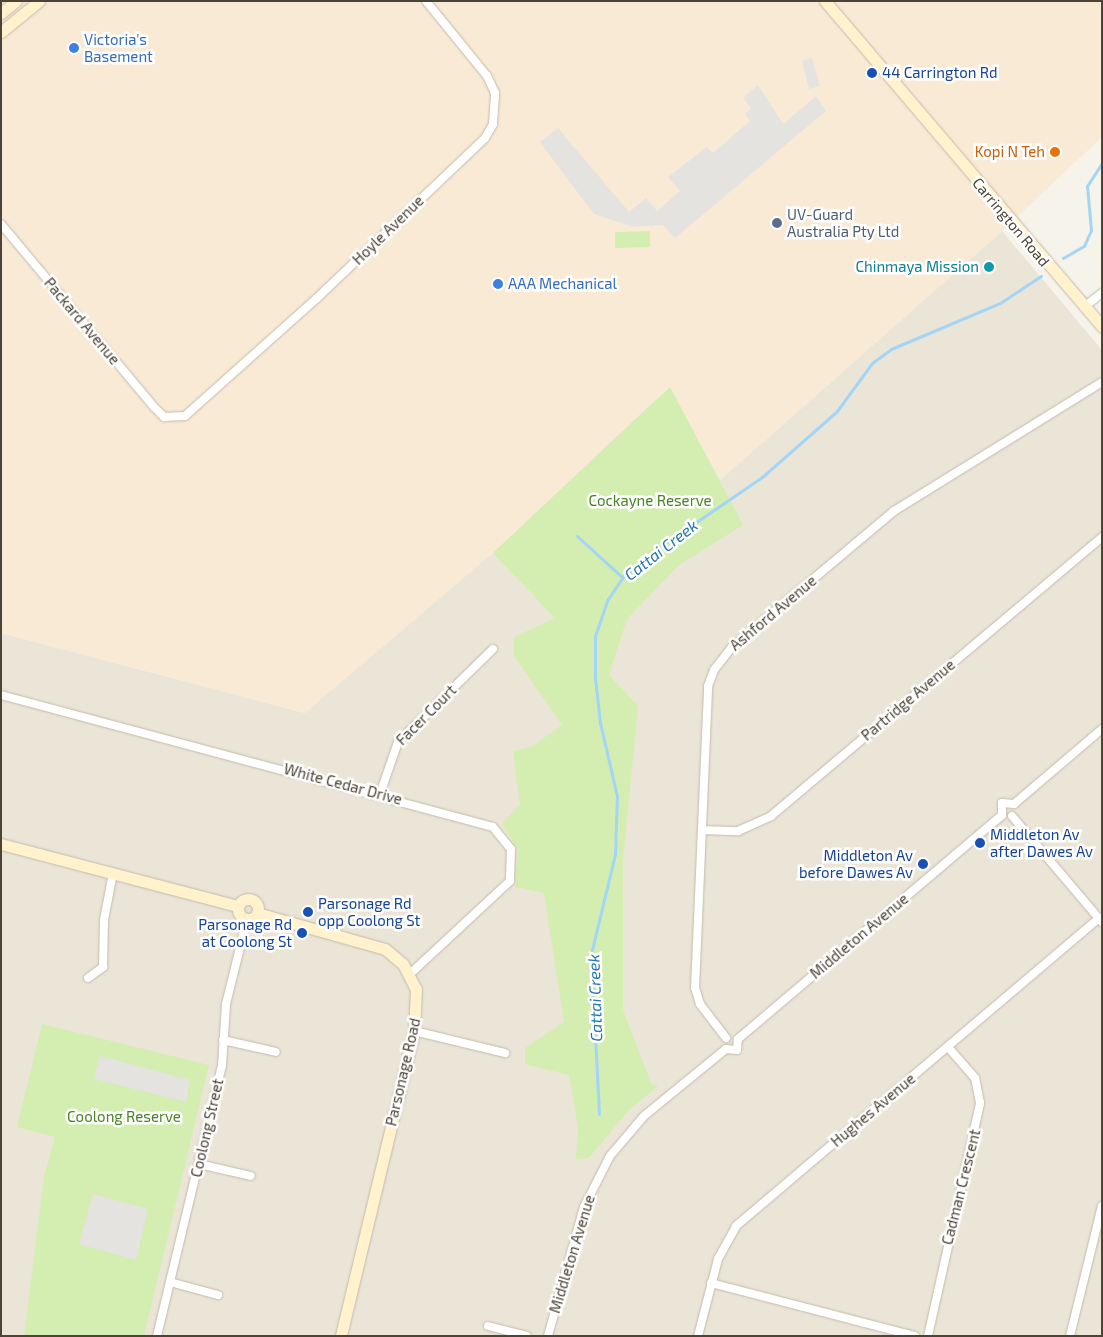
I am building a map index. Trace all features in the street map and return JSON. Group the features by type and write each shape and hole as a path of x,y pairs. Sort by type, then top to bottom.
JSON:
{"street":[{"path":"1,13 16,1"},
{"path":"1,32 39,1"},
{"name":"Hoyle Avenue","path":"164,417 174,419 195,411 485,138 493,124 495,93 487,76 426,1"},
{"name":"Carrington Road","path":"825,1 1102,327"},
{"name":"Packard Avenue","path":"1,224 164,417"},
{"path":"1084,307 1102,293"},
{"name":"Ashford Avenue","path":"726,1038 700,1004 695,988 708,686 722,658 894,511 1102,382"},
{"name":"Partridge Avenue","path":"702,830 738,831 770,816 1102,537"},
{"name":"Facer Court","path":"380,794 398,742 493,649"},
{"name":"White Cedar Drive","path":"1,696 380,794 481,822 499,832 511,849 506,886 410,974"},
{"path":"1012,816 1014,804 1102,729"},
{"name":"Middleton Avenue","path":"548,1336 584,1207 610,1156 644,1116 726,1049 736,1051 738,1039 1002,815 1002,803 1014,804"},
{"path":"1002,815 1012,816 1100,920"},
{"path":"1,844 238,906 240,914 252,916"},
{"path":"88,978 103,967 104,920 113,873"},
{"name":"Parsonage Road","path":"238,906 250,900 252,916 376,944 392,953 410,974 418,1006 414,1031 341,1336"},
{"name":"Coolong Street","path":"157,1336 199,1164 223,1040 226,1004 252,916"},
{"name":"Hughes Avenue","path":"698,1336 711,1283 723,1246 736,1226 1100,920"},
{"path":"414,1031 505,1053"},
{"path":"726,1049 726,1038 738,1039"},
{"path":"223,1040 276,1052"},
{"name":"Cadman Crescent","path":"928,1336 980,1103 975,1078 948,1047"},
{"path":"199,1164 251,1176"},
{"path":"1070,1336 1102,1206"},
{"path":"170,1282 218,1295"},
{"path":"711,1283 915,1336"},
{"path":"488,1326 527,1336"}],"shaded area":[{"path":"1,1 1102,1 1102,137 1002,231 720,480 669,387 493,553 305,713 1,633"},
{"path":"812,58 820,86 809,89 802,61"},
{"path":"758,85 783,124 816,96 826,111 675,238 663,225 632,227 594,214 540,142 558,128 629,212 646,198 657,211 680,191 668,177 707,147 713,153 750,121 745,114 751,108 743,98"},
{"path":"1002,231 1102,350 1102,1336 1,1336 1,633 305,713 670,387 720,480"},
{"path":"100,1056 190,1080 186,1102 94,1079"},
{"path":"93,1194 148,1209 136,1260 79,1244"}],"green space":[{"path":"650,231 650,247 615,248 615,232"},
{"name":"Cockayne Reserve","path":"670,387 743,525 679,565 627,619 609,675 638,706 623,860 623,1010 651,1083 658,1086 629,1110 589,1158 576,1159 578,1128 569,1075 525,1064 525,1048 564,1022 544,893 515,887 518,850 502,823 520,805 513,751 531,747 562,725 514,656 514,637 555,618 493,553"},
{"name":"Coolong Reserve","path":"42,1024 209,1065 144,1336 24,1336 44,1176 55,1137 17,1127"}],"waterway":[{"name":"Cattai Creek","path":"1063,258 1084,246 1091,230 1087,186 1102,163"},
{"name":"Cattai Creek","path":"599,1114 591,954 615,854 617,796 600,723 595,678 595,636 608,599 623,577 651,553 762,477 837,411 872,363 891,349 1000,303 1041,276"},
{"path":"577,536 622,577"}],"place":[{"name":"Victoria's Basement","path":"74,48"},
{"name":"44 Carrington Rd","path":"872,73"},
{"name":"Kopi N Teh","path":"1055,152"},
{"name":"UV-Guard Australia Pty Ltd","path":"777,223"},
{"name":"Chinmaya Mission","path":"989,267"},
{"name":"AAA Mechanical","path":"498,284"},
{"name":"Middleton Av after Dawes Av","path":"980,843"},
{"name":"Middleton Av before Dawes Av","path":"923,864"},
{"name":"Parsonage Rd opp Coolong St","path":"308,912"},
{"name":"Parsonage Rd at Coolong St","path":"302,933"}]}
